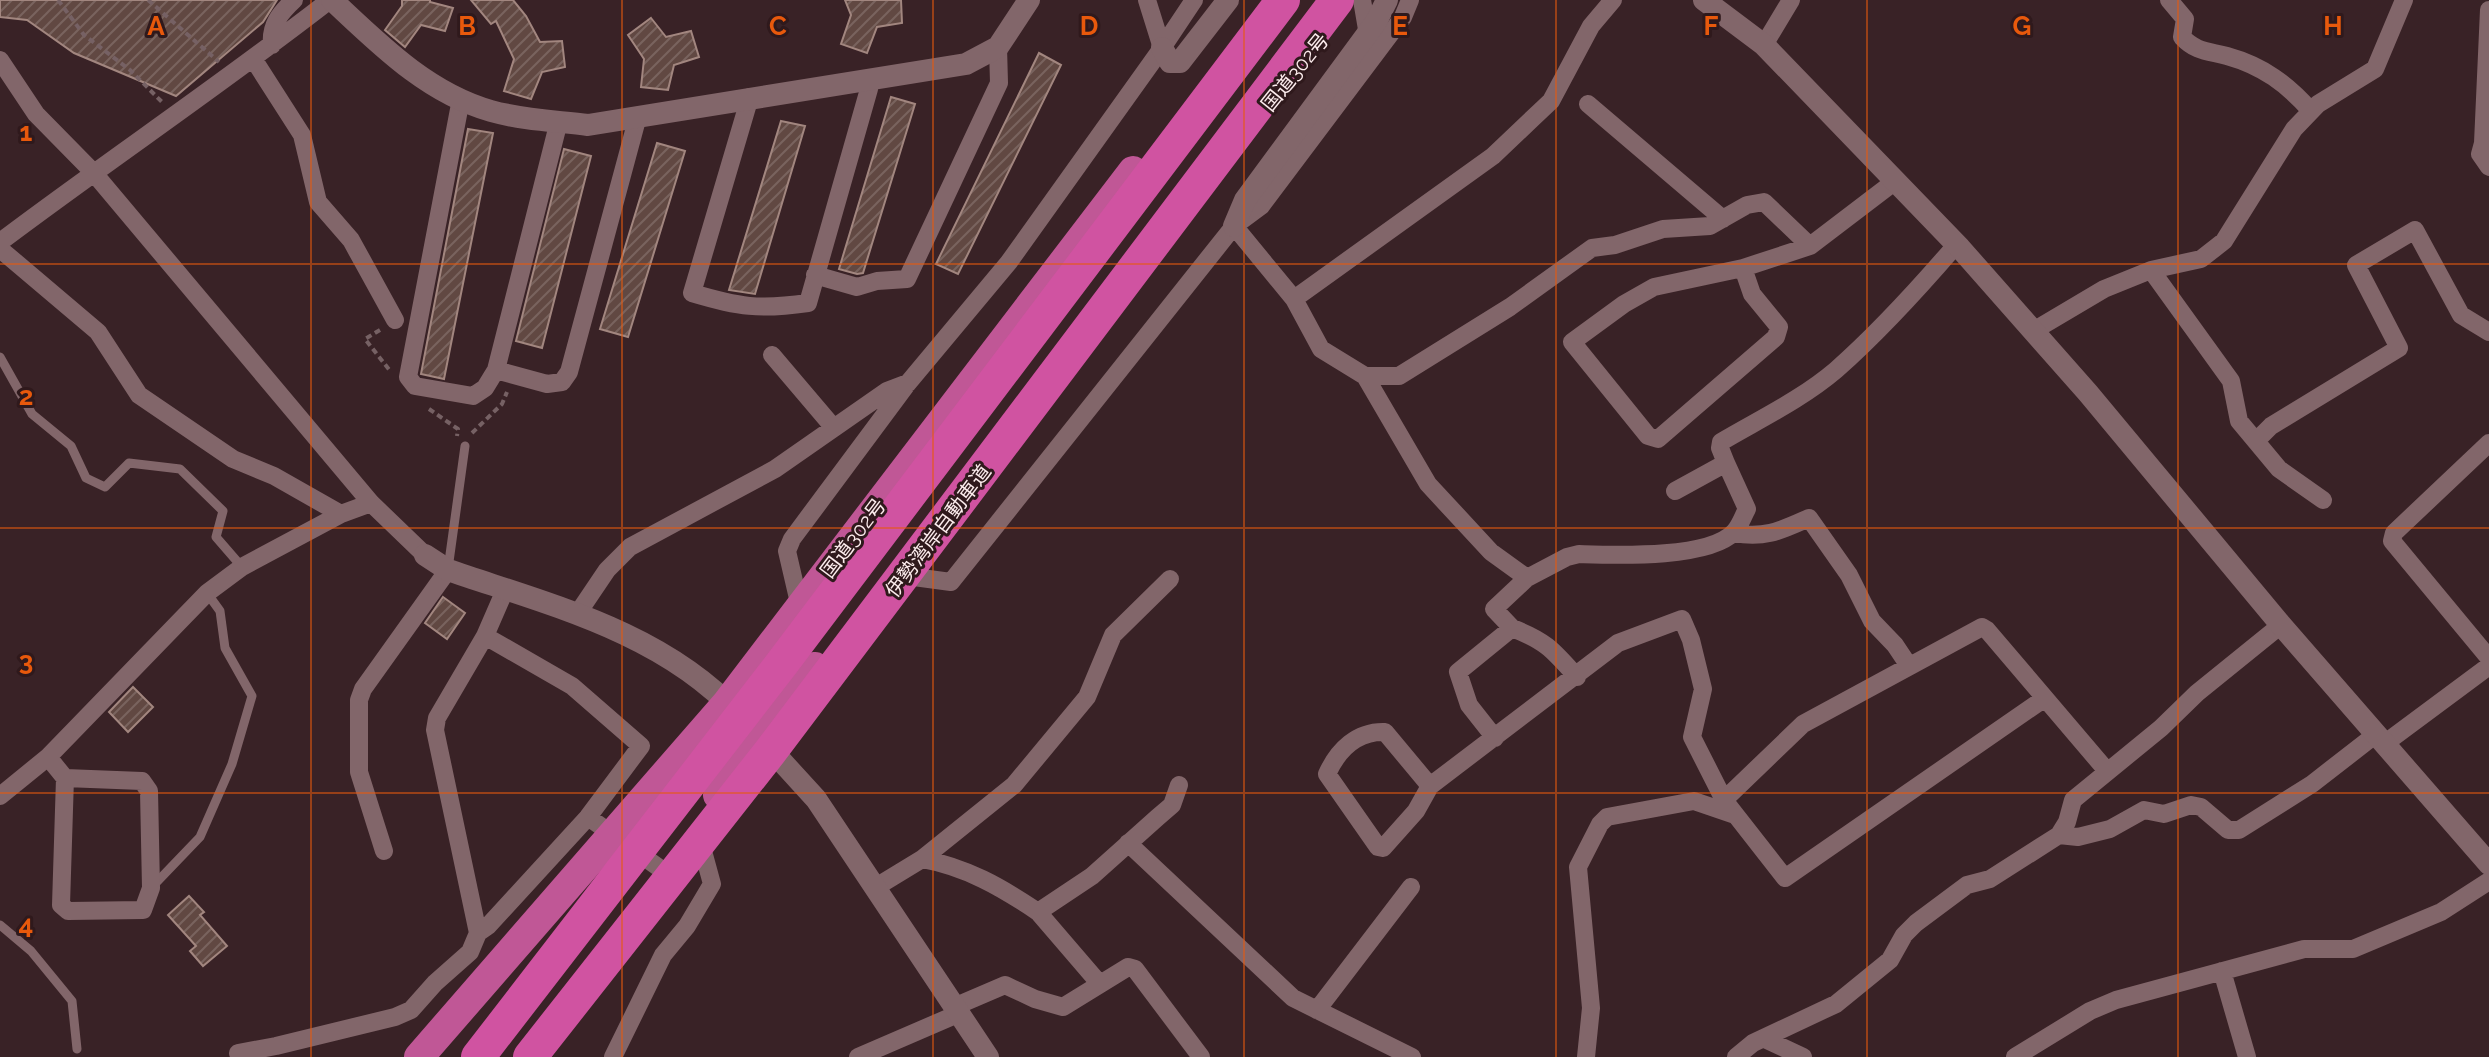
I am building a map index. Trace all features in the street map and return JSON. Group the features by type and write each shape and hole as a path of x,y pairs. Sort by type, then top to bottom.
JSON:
{"highway":[{"name":"国道302号","path":"419,1057 600,825 727,703 1265,0"},
{"path":"478,1057 783,662 1283,0"},
{"name":"伊勢湾岸自動車道","path":"530,1057 764,744 1337,0"},
{"name":"国道302号","path":"537,1057 587,975 696,827 764,744 892,574 1354,0"},
{"path":"451,1057 783,662"},
{"path":"557,1057 764,744"}],"street":[{"path":"272,45 271,31 283,10 294,0"},
{"path":"0,242 93,172 254,60 331,0 406,66 441,90 489,110 532,120 588,125 966,64 998,47 1029,0"},
{"path":"1147,0 1162,48 1170,62 1180,62 1228,0"},
{"path":"800,607 787,551 792,539 908,383 1009,262 1194,0"},
{"path":"1362,0 1372,60"},
{"path":"1234,226 1245,200 1376,22 1387,0"},
{"path":"892,574 951,582 1234,226 1261,206 1372,60 1403,17 1410,0"},
{"path":"1294,299 1493,156 1551,101 1591,26 1613,0"},
{"path":"1704,0 1764,45 1956,245 2088,393 2281,625 2489,864"},
{"path":"1764,45 1791,0"},
{"path":"2169,0 2185,19 2182,37 2191,46 2204,53 2228,57 2281,80 2311,111"},
{"path":"2033,331 2104,289 2151,270 2201,259 2224,241 2294,129 2318,104 2375,69 2404,0"},
{"path":"2489,10 2480,154 2489,167"},
{"path":"815,275 857,287 877,281 907,279 999,83 998,47"},
{"path":"0,60 36,114 93,172 371,503 425,555 448,570 578,613 619,631 680,665 727,703 816,799 988,1057"},
{"path":"254,60 302,135 318,202 351,240 395,320"},
{"path":"750,97 692,293 752,308 808,303 869,89 866,80"},
{"path":"461,99 408,377 415,386 473,396 485,388 496,370 559,121"},
{"path":"1588,104 1723,219"},
{"path":"496,370 547,384 562,382 569,372 638,116"},
{"path":"1743,268 1752,294 1779,327 1776,337 1658,439 1648,436 1572,342 1624,304 1654,287 1743,268 1810,246 1894,182"},
{"path":"1365,376 1399,376 1510,307 1592,248 1615,245 1663,229 1710,226 1747,205 1764,202 1810,246"},
{"path":"1234,226 1294,299 1321,349 1365,376 1428,484 1491,552 1527,578"},
{"path":"2256,441 2271,426 2399,348 2356,265 2415,230 2461,315 2489,332"},
{"path":"1577,677 1550,647 1512,628 1494,609 1527,578 1567,557 1579,554 1670,553 1715,543 1734,533 1747,509 1720,448 1721,442 1808,391 1835,370 1956,245"},
{"path":"0,249 98,332 139,395 233,459 274,476 341,514"},
{"path":"2151,270 2231,381 2239,421 2279,469 2323,500"},
{"path":"772,355 834,428"},
{"path":"578,613 607,570 630,547 775,469 887,391 908,383"},
{"path":"2489,443 2394,533 2392,541 2489,658"},
{"path":"1675,491 1726,463"},
{"path":"0,796 48,757 207,593 242,567 341,514 371,503"},
{"path":"1734,533 1748,536 1772,534 1809,518 1849,575 1872,621 1895,645 1909,666"},
{"path":"384,851 359,772 359,700 363,689 448,570"},
{"path":"876,887 922,859 1014,785 1087,697 1113,635 1170,579"},
{"path":"478,933 435,730 437,718 485,636 505,590"},
{"path":"1430,786 1385,732 1374,732 1343,746 1327,774 1378,847 1383,848 1416,811 1430,786 1618,643 1682,619 1691,640 1703,689 1692,737 1730,807 1785,878 2045,698"},
{"path":"1736,1057 1753,1043 1836,1004 1890,960 1904,935 1916,923 1967,885 1990,879 2059,835 2067,822 2073,800 2281,625"},
{"path":"1730,807 1803,724 1982,627 2107,771"},
{"path":"1495,738 1469,705 1458,672 1512,628"},
{"path":"238,1053 395,1017 411,1010 435,983 470,952 478,933 600,825 641,746 572,686 485,636"},
{"path":"2059,835 2078,837 2110,829 2144,810 2164,814 2191,805 2201,807 2228,830 2239,830 2489,666"},
{"path":"48,757 65,778 61,905 68,911 143,910 151,888 149,791 142,781 65,778"},
{"path":"1038,912 1092,876 1172,805 1179,785"},
{"path":"1586,1057 1591,1008 1578,867 1600,824 1607,817 1694,801 1730,807"},
{"path":"600,825 665,872"},
{"path":"613,1057 663,955 687,926 712,884 696,827"},
{"path":"1128,843 1293,998 1412,1057"},
{"path":"922,859 951,864 998,885 1038,912 1099,983"},
{"path":"2015,1057 2038,1050 2090,1011 2116,1000 2304,949 2353,949 2441,912 2489,881"},
{"path":"1317,1010 1411,887"},
{"path":"858,1057 958,1009 993,988 1005,985 1035,999 1063,1007 1128,967 1135,969 1201,1057"},
{"path":"2222,971 2247,1057"},
{"path":"1765,1039 1803,1057"}],"lane":[{"path":"0,357 32,414 71,446 86,478 105,487 129,463 180,469 223,511 216,537 242,567"},
{"path":"448,570 465,446"},
{"path":"151,888 200,837 232,764 252,696 225,648 220,611 207,593"},
{"path":"0,925 31,951 72,1001 77,1049"}],"path":[{"path":"58,0 84,35 130,70 175,114"},
{"path":"148,0 233,74"},
{"path":"470,435 502,404 515,375"}],"building":[{"path":"0,0 277,0 263,22 176,96 74,53 27,20 0,17"},
{"path":"402,0 430,0 453,8 445,31 421,25 405,47 385,30 402,6"},
{"path":"471,0 513,0 540,42 562,41 565,67 542,72 531,99 504,91 514,59 496,21 491,24"},
{"path":"845,0 901,0 902,23 877,27 867,53 841,44 851,15"},
{"path":"651,18 666,37 691,31 699,57 674,65 668,90 641,87 644,59 628,35"},
{"path":"1039,53 1061,65 958,274 936,264"},
{"path":"891,97 915,104 863,273 857,274 839,269"},
{"path":"781,121 805,126 755,294 729,290"},
{"path":"468,129 493,133 444,379 421,374"},
{"path":"657,143 685,151 628,337 600,329"},
{"path":"564,149 591,156 542,348 516,341"},
{"path":"443,597 465,613 447,639 425,623"},
{"path":"133,687 153,707 128,732 109,712"},
{"path":"189,896 204,912 200,915 227,946 203,966 190,951 196,946 168,915"}]}
